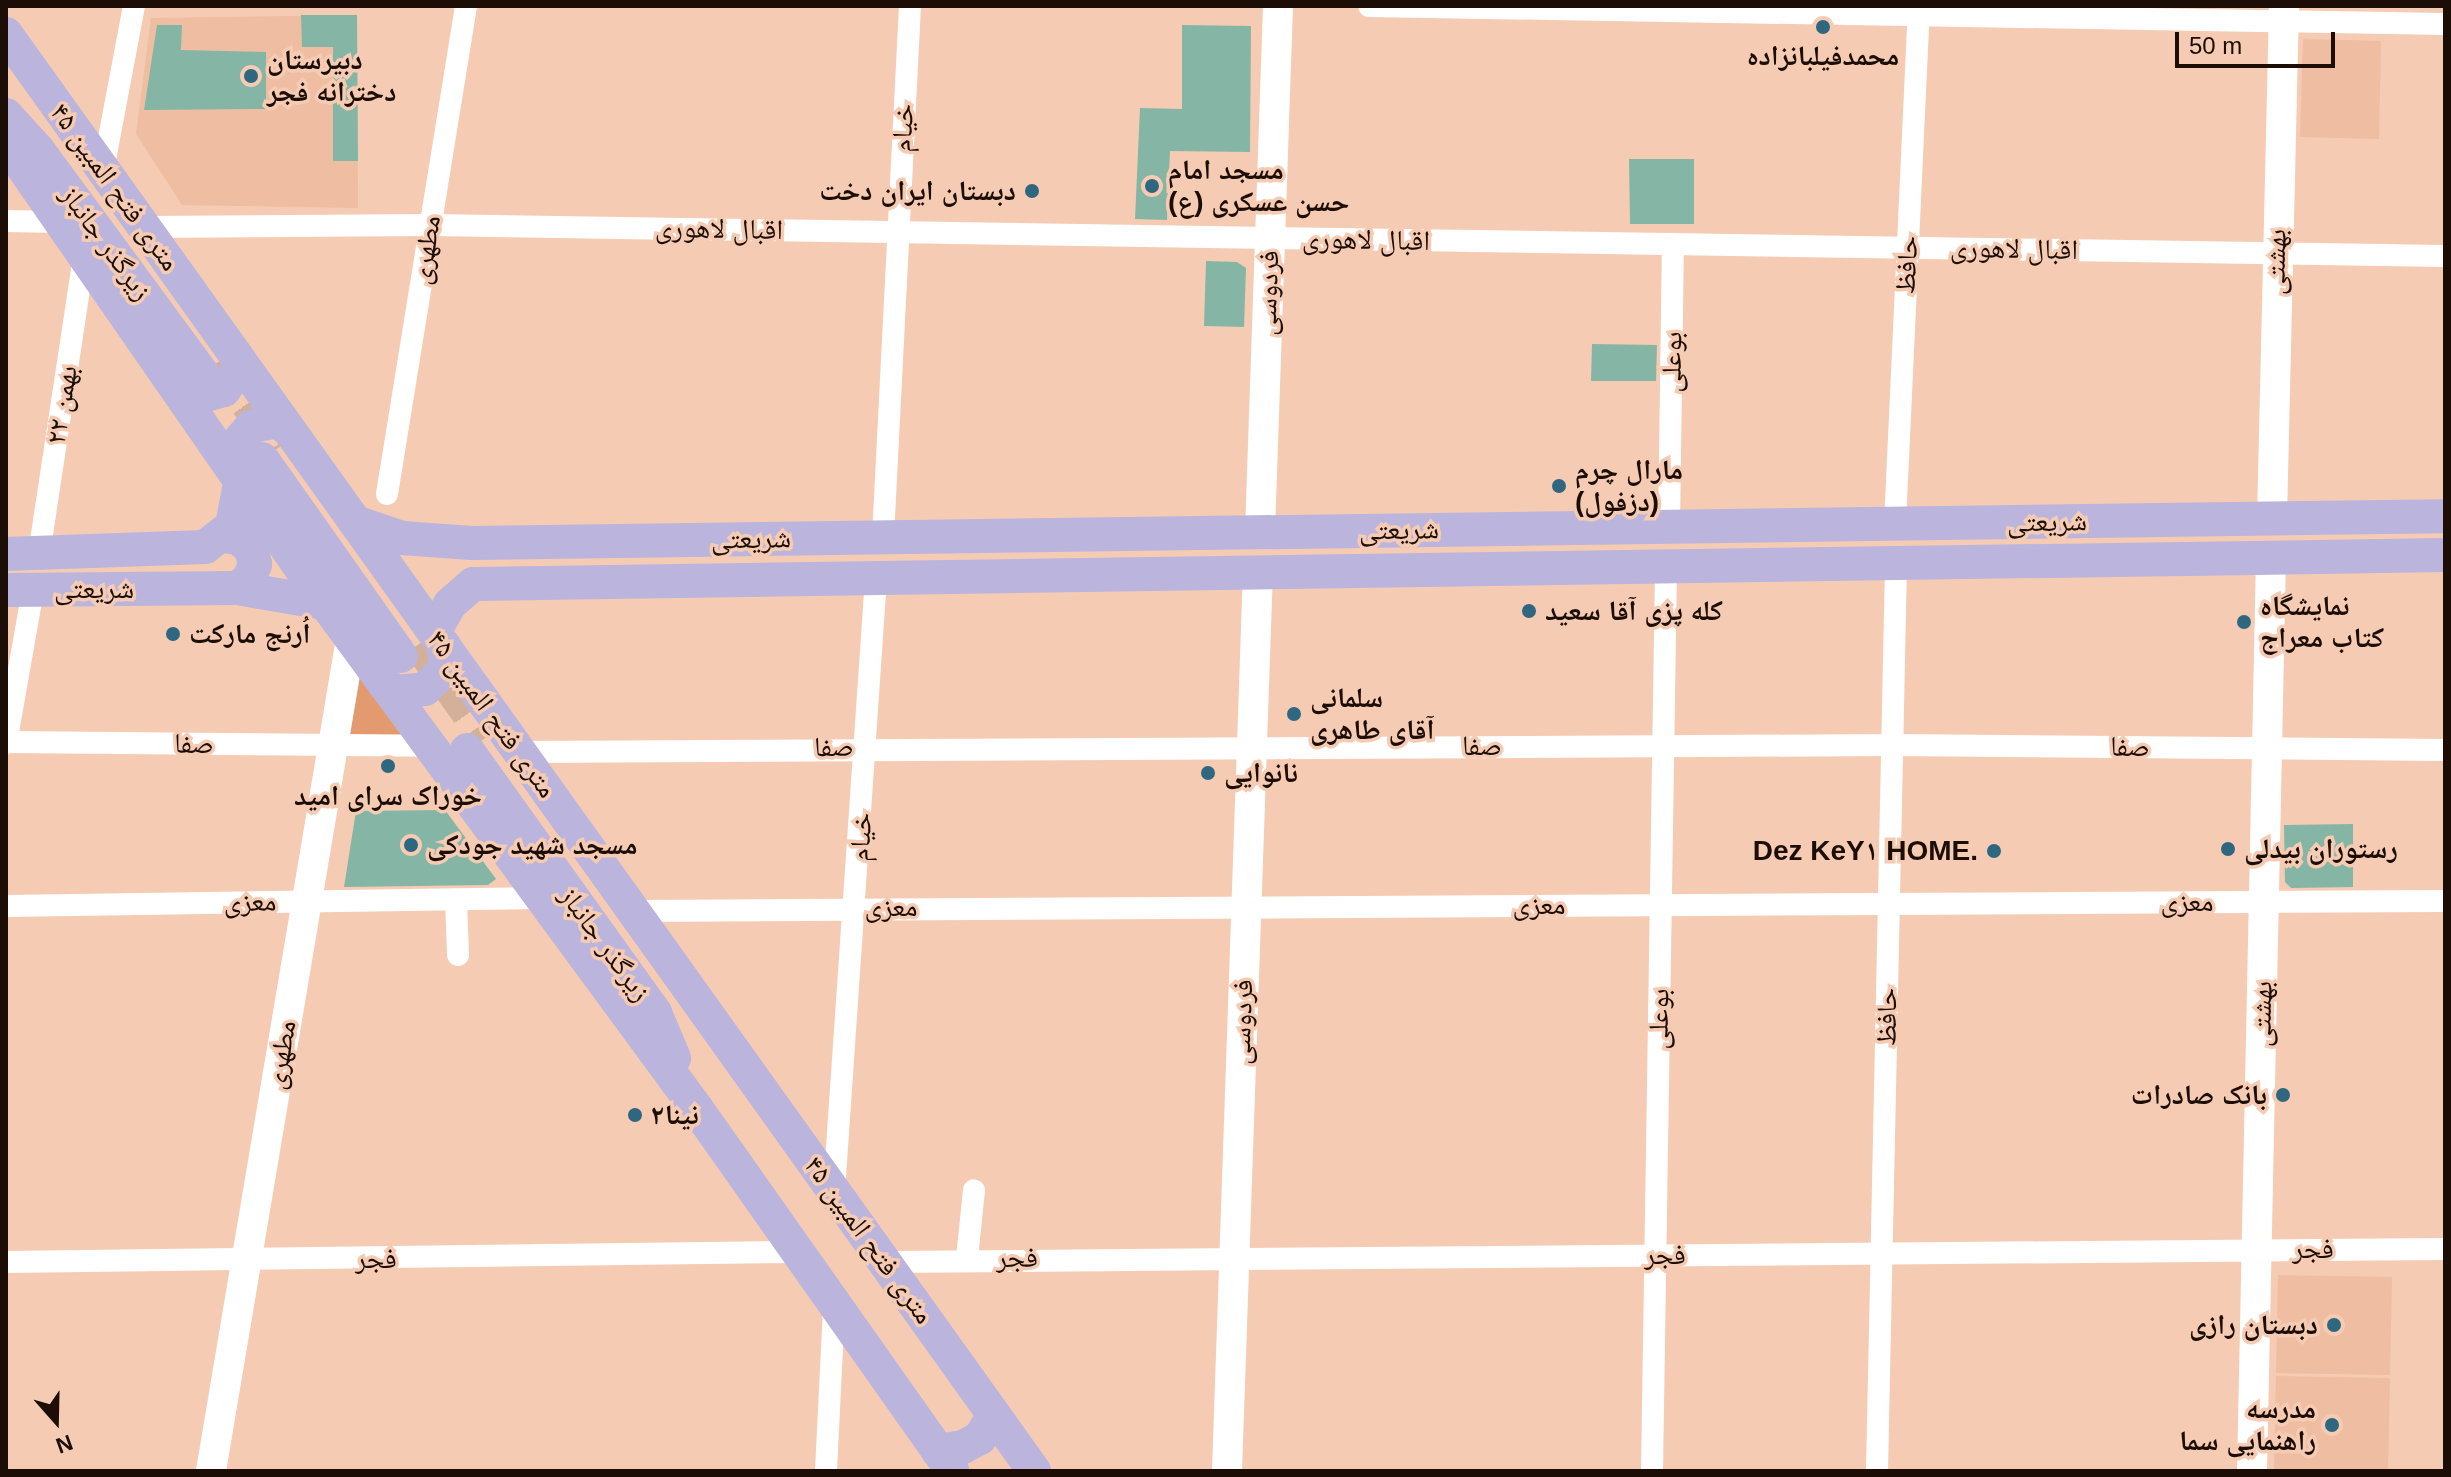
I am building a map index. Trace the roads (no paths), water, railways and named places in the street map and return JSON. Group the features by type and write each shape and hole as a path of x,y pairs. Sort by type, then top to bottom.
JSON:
{"main road":[{"name":"۴۵ متری فتح المبین","path":"6,34 144,227 210,371 260,455 325,603 351,639 417,653 475,747 633,911 1034,1471"},
{"name":"زیرگذر جانباز","path":"6,43 58,137 210,371"},
{"name":"زیرگذر جانباز","path":"6,115 38,150 210,371"},
{"name":"۴۵ متری فتح المبین","path":"6,143 84,255 210,371 260,455 355,522 417,653 475,747 542,898 697,1109 794,1252 945,1461"},
{"path":"237,588 249,579 255,564 251,549 239,538 224,536 238,511 260,455"},
{"path":"260,455 417,653 450,604 473,584 459,575 456,560 472,543"},
{"name":"شریعتی","path":"355,522 402,538 472,543 2445,516"},
{"path":"1258,572 1260,532"},
{"name":"شریعتی","path":"22,554 185,551 224,536"},
{"name":"شریعتی","path":"473,584 2445,555"},
{"name":"شریعتی","path":"19,590 237,588 325,603"},
{"name":"زیرگذر جانباز","path":"475,747 674,1002 748,1071"},
{"name":"زیرگذر جانباز","path":"475,747 655,1013 697,1109"},
{"path":"945,1461 980,1438 994,1415"}],"street":[{"path":"103,170 134,6"},
{"name":"مطهری","path":"387,494 466,6"},
{"name":"خیام","path":"883,537 910,6"},
{"name":"فردوسی","path":"1260,532 1278,6"},
{"path":"1369,6 2284,14 2445,24"},
{"name":"حافظ","path":"1895,524 1918,11"},
{"name":"بهشتی","path":"2272,519 2284,14"},
{"path":"6,221 61,222"},
{"name":"اقبال لاهوری","path":"144,227 430,225 2445,256"},
{"name":"بوعلی","path":"1669,527 1673,244"},
{"name":"۲۲ بهمن","path":"22,554 84,255"},
{"name":"بهشتی","path":"2252,1471 2271,558"},
{"name":"حافظ","path":"1877,1471 1896,563"},
{"name":"بوعلی","path":"1652,1471 1666,566"},
{"name":"فردوسی","path":"1227,1471 1258,572"},
{"name":"خیام","path":"834,1191 857,907 876,578"},
{"path":"6,742 19,590"},
{"name":"مطهری","path":"211,1471 351,639"},
{"name":"صفا","path":"6,742 475,747 1893,745 2445,750"},
{"name":"معزی","path":"6,906 542,898"},
{"path":"456,900 458,955"},
{"name":"معزی","path":"633,911 857,907 2445,901"},
{"path":"967,1258 974,1190"},
{"name":"فجر","path":"885,1262 1234,1255 2445,1249"},
{"name":"فجر","path":"6,1262 794,1252"},
{"path":"826,1471 834,1308"}],"tunnel":[{"path":"218,362 279,448"},
{"path":"419,644 486,738"}],"place":[{"name":"محمدفيلبانزاده","path":"1823,27"},
{"name":"دبیرستان دخترانه فجر","path":"251,76"},
{"name":"مسجد امام حسن عسکری (ع)","path":"1152,186"},
{"name":"دبستان ایران دخت","path":"1032,191"},
{"name":"مارال چرم (دزفول)","path":"1559,486"},
{"name":"کله پزی آقا سعید","path":"1529,611"},
{"name":"نمایشگاه کتاب معراج","path":"2244,622"},
{"name":"اُرنج مارکت","path":"173,634"},
{"name":"سلمانی آقای طاهری","path":"1294,714"},
{"name":"خوراک سرای امید","path":"388,766"},
{"name":"نانوایی","path":"1208,773"},
{"name":"مسجد شهید جودکی","path":"411,845"},
{"name":"رستوران بیدلی","path":"2228,849"},
{"name":"Dez KeY۱ HOME.","path":"1994,851"},
{"name":"بانک صادرات","path":"2283,1095"},
{"name":"نینا۲","path":"635,1115"},
{"name":"دبستان رازی","path":"2334,1325"},
{"name":"مدرسه راهنمایی سما","path":"2332,1425"}]}
